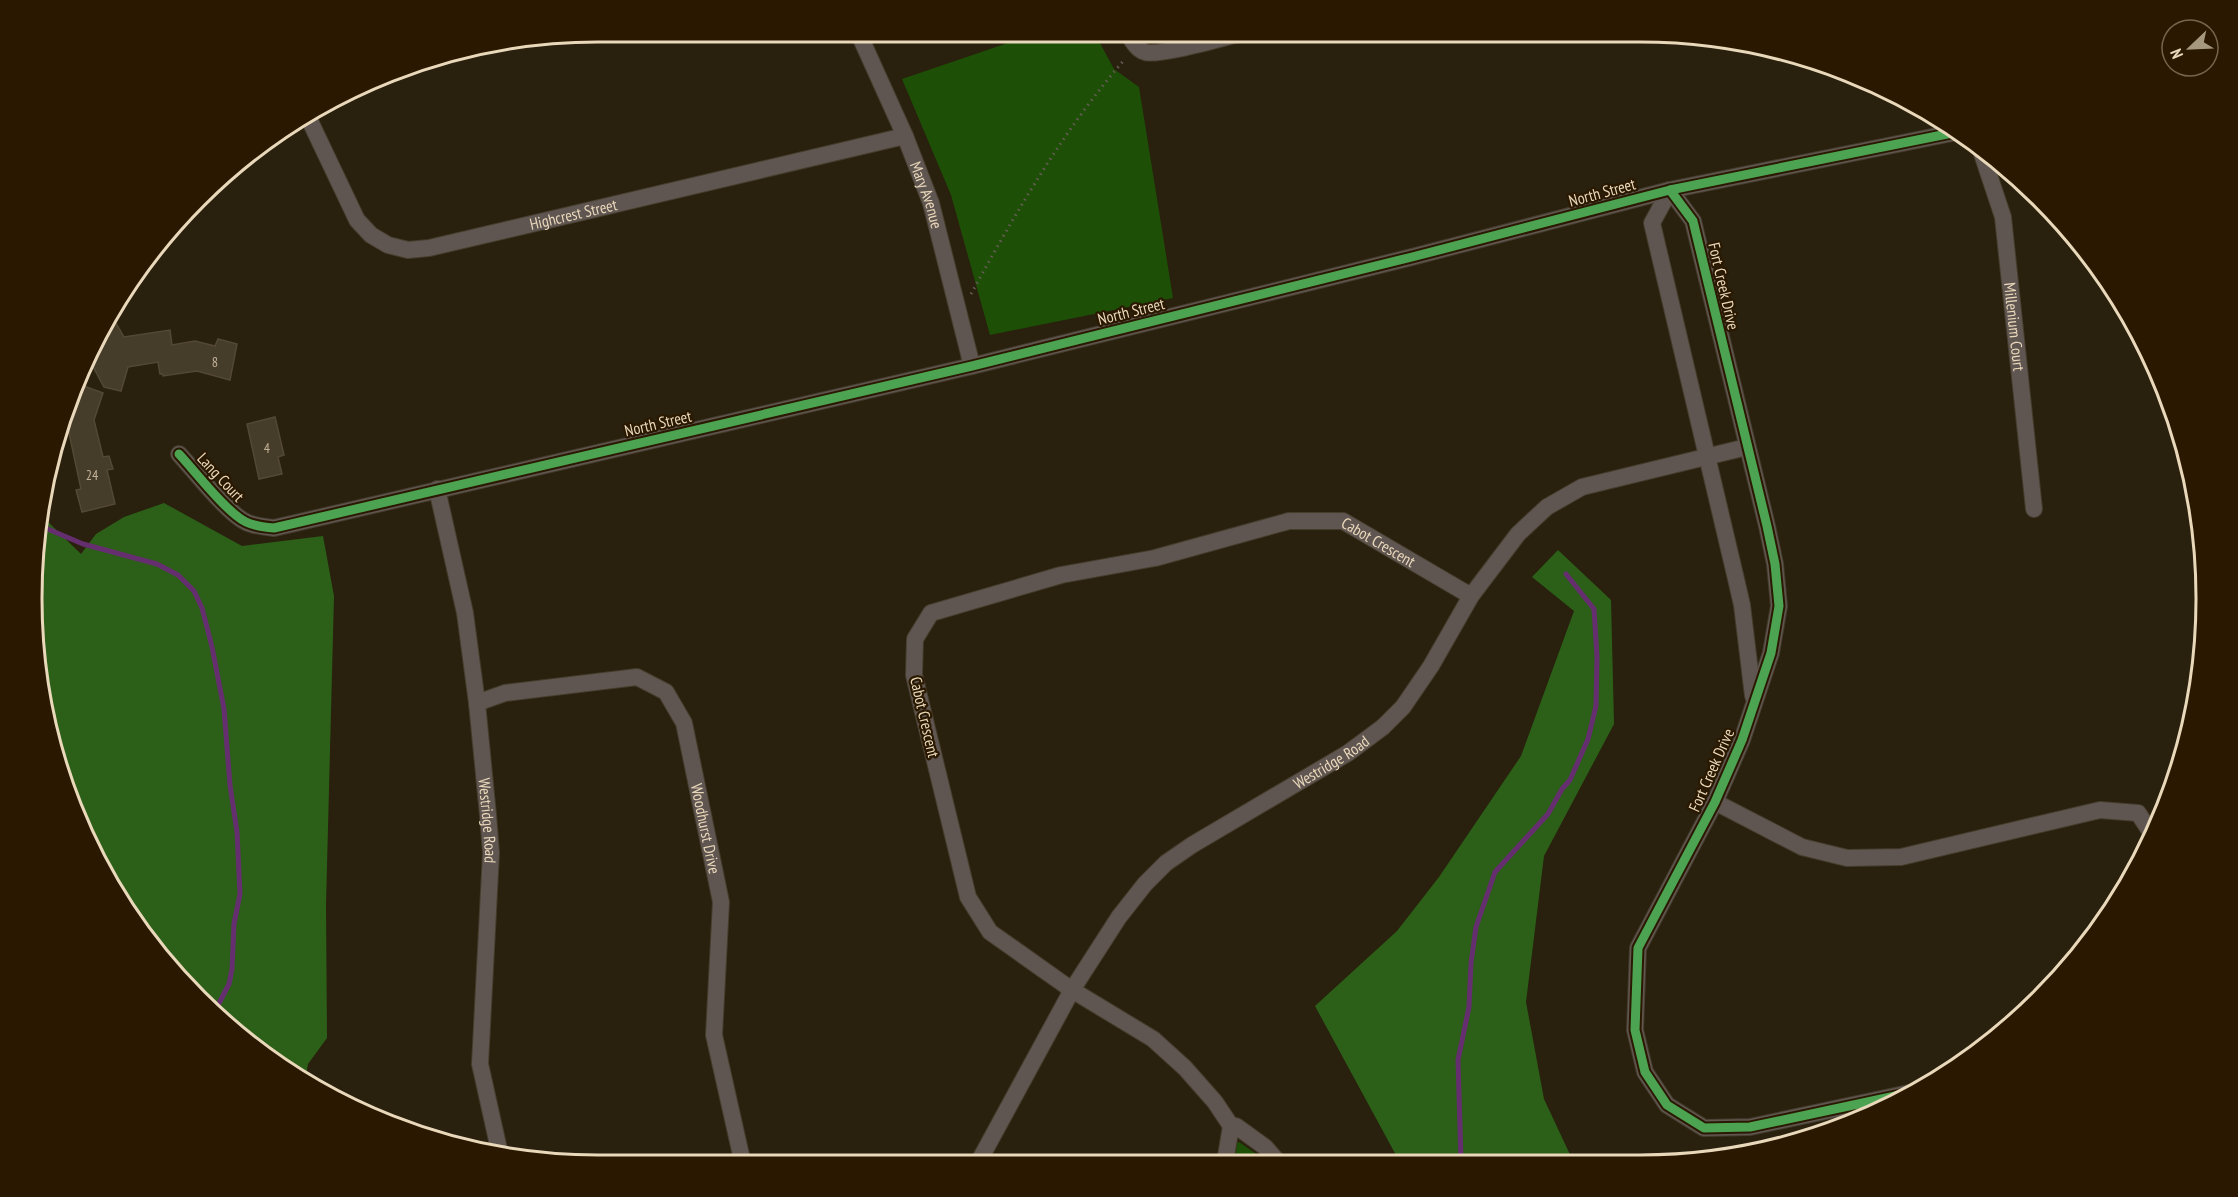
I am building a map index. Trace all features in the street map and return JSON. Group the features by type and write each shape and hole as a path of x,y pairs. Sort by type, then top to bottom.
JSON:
{"street":[{"name":"Mary Avenue","path":"863,42 932,203 972,366"},
{"path":"1133,42 1136,47 1147,53 1162,52 1204,42"},
{"name":"Highcrest Street","path":"311,123 357,220 371,235 388,245 408,250 429,249 905,136"},
{"name":"North Street","path":"312,518 972,366 1401,260 1670,190 1946,134"},
{"name":"Millenium Court","path":"1985,163 2003,217 2034,508"},
{"name":"Fort Creek Drive","path":"1754,703 1742,605 1652,224 1670,190 1694,221 1775,564 1779,606 1771,653 1742,740 1714,802 1638,948 1635,1030 1646,1072 1667,1105 1704,1128 1750,1127 1886,1098"},
{"name":"Westridge Road","path":"982,1155 1072,990 1119,917 1145,884 1166,863 1218,829 1357,747 1383,728 1403,707 1431,666 1471,596 1518,534 1547,507 1582,487 1747,447"},
{"name":"Lang Court","path":"179,454 232,512 245,522 259,527 274,528 312,518"},
{"name":"Westridge Road","path":"437,489 465,613 477,703 491,853 480,1064 495,1145"},
{"name":"Cabot Crescent","path":"1272,1155 1265,1147 1236,1126 1231,1126 1215,1102 1185,1068 1153,1040 1072,990 990,932 968,897 914,675 915,639 931,613 1060,575 1155,558 1289,522 1343,521 1471,596"},
{"name":"Woodhurst Drive","path":"477,703 505,693 637,677 666,692 684,723 721,902 714,1035 741,1155"},
{"name":"Fort Creek Drive","path":"1714,802 1803,847 1847,858 1901,857 2100,810 2138,813 2147,827"},
{"path":"1226,1155 1231,1126"}],"path":[{"path":"959,317 1018,208 1104,84 1136,47"}],"green space":[{"path":"1011,42 1099,42 1114,69 1139,87 1173,298 990,335 951,195 902,79"},
{"path":"164,503 242,546 323,536 334,596 326,905 327,1038 308,1064 307,1072 260,1040 232,1017 205,992 157,937 136,908 99,845 72,777 53,707 43,635 43,562 48,522 81,554 96,534 124,517"},
{"path":"1558,550 1611,600 1614,724 1544,856 1526,1002 1544,1099 1570,1155 1396,1155 1315,1006 1397,931 1439,877 1521,756 1574,611 1532,577"},
{"path":"1239,1142 1258,1155 1236,1155"}],"building":[{"path":"116,322 124,337 170,330 172,345 195,341 215,346 218,339 237,344 230,380 197,371 163,376 160,374 158,362 128,367 121,391 104,387 93,366"},
{"path":"84,386 103,393 94,420 103,457 109,456 113,469 107,470 115,504 82,512 76,490 81,489 69,431"},
{"path":"275,417 284,455 278,457 282,474 259,479 247,424"}],"waterway":[{"path":"47,529 83,544 157,564 178,575 194,591 202,608 224,709 230,785 237,832 240,894 234,924 232,969 229,984 218,1004"},
{"path":"1461,1155 1458,1060 1469,1007 1471,963 1476,927 1495,872 1548,814 1562,789 1570,780 1588,739 1596,706 1597,657 1594,609 1566,574"}],"cycle path":[{"path":"179,454 220,501 238,517 252,524 274,528 972,366 1412,257 1670,190 1946,134"},
{"path":"1670,190 1693,221 1767,526 1775,564 1779,606 1771,653 1742,740 1715,802 1638,948 1635,1030 1645,1072 1667,1105 1704,1128 1750,1127 1886,1098"}]}
